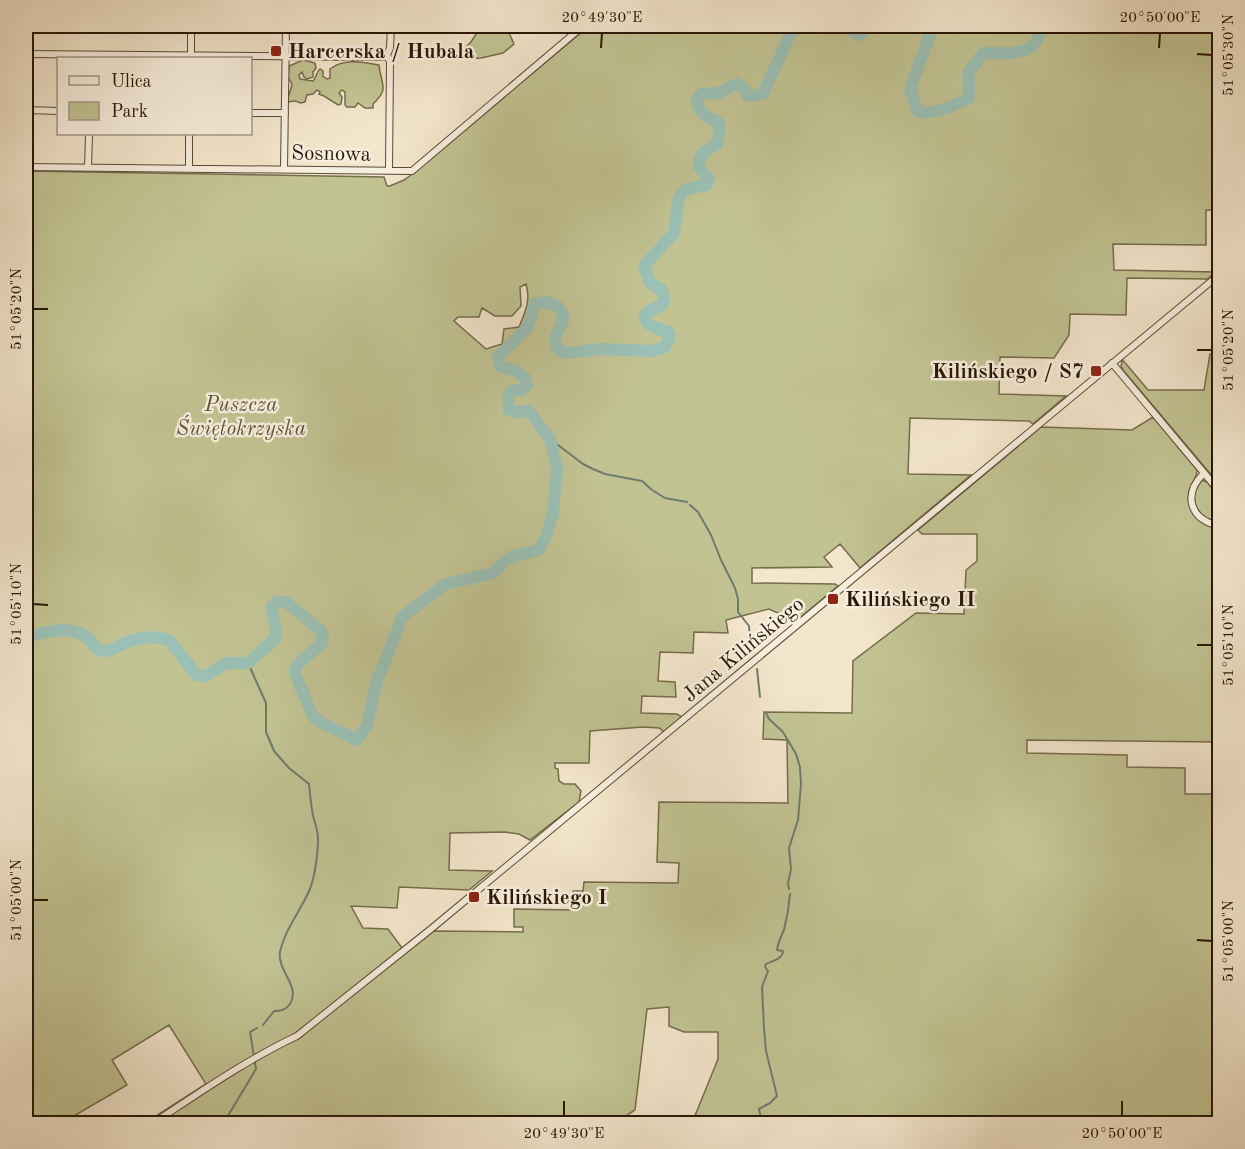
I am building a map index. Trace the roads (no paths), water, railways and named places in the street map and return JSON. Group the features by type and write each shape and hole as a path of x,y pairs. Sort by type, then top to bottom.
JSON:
{"street":[{"path":"191,26 191,57"},
{"path":"284,170 286,26"},
{"path":"389,170 390,62 387,55 390,48 391,26"},
{"name":"Sosnowa","path":"26,167 412,171 583,26"},
{"path":"26,54 90,57 380,57 387,55"},
{"path":"26,110 57,111"},
{"path":"252,113 285,113"},
{"path":"88,168 89,135"},
{"path":"189,135 189,169"},
{"name":"Jana Kilińskiego","path":"152,1124 258,1057 297,1036 425,934 1220,274"},
{"path":"1112,363 1220,492"},
{"path":"1203,473 1193,488 1193,508 1203,520 1220,526"}],"waterway":[{"path":"26,637 58,630 74,631 89,639 98,649 105,651 139,638 164,639 170,641 196,675 206,676 226,663 248,663 275,639 276,630 271,608 276,602 286,602 321,631 323,637 322,643 296,666 295,674 313,716 322,723 357,740 367,726 377,680 402,617 446,584 493,573 506,560 539,550 546,536 553,514 557,468 550,439 529,411 509,410 508,396 511,391 522,390 527,385 525,378 516,371 500,366 498,357 528,327 535,304 546,302 557,306 563,314 563,321 555,338 556,347 561,351 568,353 600,349 652,351 665,347 670,338 668,332 652,326 645,320 650,310 661,306 664,295 661,289 650,283 644,266 674,233 681,194 686,189 706,185 709,179 702,171 699,162 702,154 717,144 720,126 718,122 702,112 696,101 701,94 719,93 736,84 740,85 749,96 763,94 794,26"},
{"path":"850,26 850,29 859,35 871,26"},
{"path":"922,26 930,35 910,89 918,111 923,112 944,109 969,98 969,72 983,53 1013,53 1027,49 1037,40 1041,26"},
{"path":"550,439 593,469 605,474 642,481 665,498 687,502"},
{"path":"690,505 698,512 711,535 735,588 738,612 749,626 751,653"},
{"path":"248,663 266,703 266,732 274,751 289,768 309,784 318,839 316,864 310,889 286,935 280,952 282,966 291,985 293,997 287,1008 274,1011 263,1025"},
{"path":"757,669 760,697"},
{"path":"766,713 783,732 796,754 800,767 798,820 789,848 791,869 789,889"},
{"path":"762,1124 759,1109 777,1096 766,1051 762,987 768,971 766,964 783,954 783,951 777,950 785,926 790,894"},
{"path":"223,1124 256,1069 250,1032 257,1028"}],"place":[{"name":"Harcerska / Hubala","path":"276,51"},
{"name":"Kilińskiego / S7","path":"1096,371"},
{"name":"Kilińskiego II","path":"833,599"},
{"name":"Kilińskiego I","path":"474,897"}],"park label":[{"name":"Puszcza Świętokrzyska","path":"241,416"}]}
